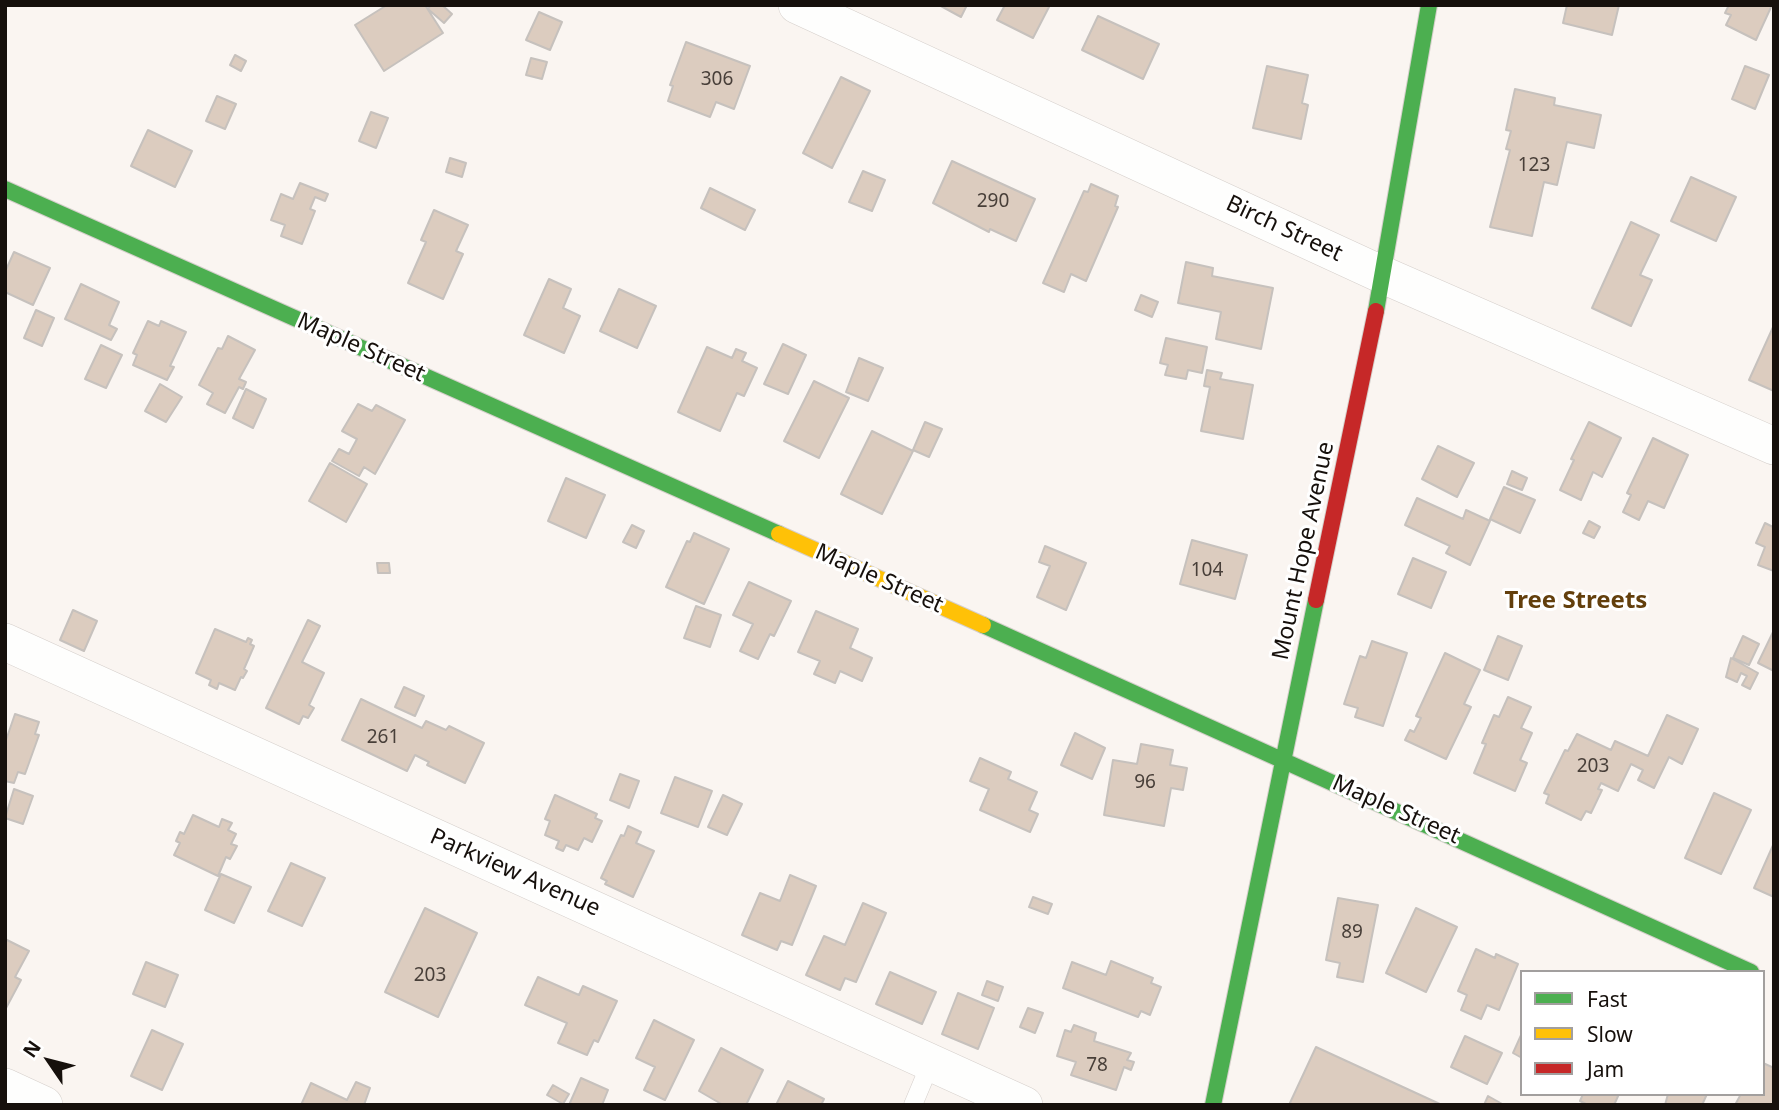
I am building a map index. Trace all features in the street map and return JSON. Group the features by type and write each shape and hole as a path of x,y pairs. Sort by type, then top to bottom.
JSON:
{"street":[{"name":"Birch Street","path":"797,5 1383,275 1774,446"},
{"name":"Mount Hope Avenue","path":"1213,1105 1383,275 1429,5"},
{"name":"Maple Street","path":"5,190 1285,760 1747,970"},
{"name":"Parkview Avenue","path":"5,642 1024,1105"},
{"path":"5,1087 44,1105"}],"lane":[{"path":"913,1105 931,1062"}],"building":[{"path":"387,5 425,5 443,33 384,71 355,25"},
{"path":"431,5 442,5 452,14 444,23 428,9"},
{"path":"939,5 967,5 961,17"},
{"path":"1005,5 1050,5 1033,38 997,20"},
{"path":"1567,5 1619,5 1612,35 1563,23"},
{"path":"1729,5 1772,5 1756,40 1726,25 1731,15 1725,13"},
{"path":"539,12 562,22 550,50 526,40"},
{"path":"1098,16 1159,44 1143,79 1082,50"},
{"path":"686,42 750,66 734,109 716,102 710,117 668,101 673,86 670,85"},
{"path":"235,55 246,61 241,71 230,65"},
{"path":"531,58 547,62 542,79 526,75"},
{"path":"1267,66 1308,75 1302,103 1308,105 1301,139 1253,128"},
{"path":"1745,66 1769,75 1755,109 1732,99"},
{"path":"841,77 870,91 832,168 803,153"},
{"path":"1515,89 1555,98 1554,105 1601,115 1594,148 1567,142 1557,185 1544,182 1532,236 1490,227 1510,150 1506,149 1511,131 1506,130"},
{"path":"217,96 236,104 225,129 206,121"},
{"path":"371,112 388,118 376,148 359,141"},
{"path":"148,130 192,151 175,187 131,166"},
{"path":"450,158 466,163 462,177 446,172"},
{"path":"952,161 1035,199 1016,241 990,229 989,232 933,203"},
{"path":"863,171 885,180 872,211 849,202"},
{"path":"1691,177 1736,197 1716,241 1671,221"},
{"path":"300,183 328,194 325,201 315,197 310,209 315,211 302,244 281,236 285,225 271,220 281,194 293,199"},
{"path":"1091,184 1118,196 1115,206 1118,207 1086,281 1071,274 1064,292 1043,283 1084,191 1088,192"},
{"path":"710,188 755,210 745,230 701,208"},
{"path":"434,210 468,225 456,251 463,254 443,299 408,283 426,242 421,240"},
{"path":"1631,222 1659,235 1640,275 1652,280 1631,326 1592,308"},
{"path":"14,252 50,268 33,305 5,292 5,272"},
{"path":"1186,262 1213,268 1212,276 1273,288 1261,349 1216,339 1221,312 1178,303"},
{"path":"549,279 571,289 563,308 580,316 564,353 524,335"},
{"path":"81,284 119,302 109,325 117,329 111,340 65,319"},
{"path":"619,289 656,306 637,348 600,331"},
{"path":"1141,295 1158,302 1152,317 1135,310"},
{"path":"36,310 54,318 42,346 24,338"},
{"path":"148,321 159,326 161,321 186,332 170,366 174,367 167,380 133,365 137,355 133,353"},
{"path":"1774,325 1774,391 1749,380"},
{"path":"228,336 255,350 239,379 246,382 243,389 239,387 225,413 207,404 213,393 199,385 218,348 222,349"},
{"path":"1166,338 1207,347 1202,373 1188,370 1186,379 1165,375 1168,365 1160,363"},
{"path":"783,344 806,355 788,394 764,384"},
{"path":"101,345 122,355 106,388 85,379"},
{"path":"707,347 732,358 736,349 746,353 742,361 757,368 744,396 737,393 720,431 678,412"},
{"path":"859,358 883,368 868,401 846,392"},
{"path":"1207,370 1222,373 1220,379 1253,385 1243,439 1201,431 1210,387 1204,386"},
{"path":"814,381 849,398 819,458 784,441"},
{"path":"160,384 182,397 166,422 145,411"},
{"path":"246,389 266,399 253,428 233,418"},
{"path":"358,404 372,411 376,405 405,420 375,474 364,467 359,476 332,461 339,449 349,454 357,439 342,431"},
{"path":"925,422 942,429 929,457 913,450"},
{"path":"1589,422 1621,438 1602,477 1593,472 1581,500 1560,490"},
{"path":"872,431 913,451 882,514 841,494"},
{"path":"1653,438 1688,455 1664,508 1648,501 1639,520 1623,512 1631,495 1627,493"},
{"path":"1438,446 1474,463 1457,497 1422,479"},
{"path":"330,463 367,484 346,522 309,501"},
{"path":"1512,471 1527,478 1522,490 1507,484"},
{"path":"566,478 605,495 586,538 548,521"},
{"path":"1504,487 1535,500 1520,533 1490,519"},
{"path":"1417,498 1463,519 1466,510 1490,521 1470,565 1446,553 1450,546 1405,525"},
{"path":"1589,521 1600,527 1594,538 1583,533"},
{"path":"1765,523 1773,527 1774,525 1774,571 1758,565 1765,547 1756,543"},
{"path":"632,525 644,531 636,548 623,542"},
{"path":"694,533 729,549 704,604 666,587 687,541 690,542"},
{"path":"1192,540 1247,555 1235,599 1180,584"},
{"path":"1045,546 1086,563 1066,610 1037,597 1050,566 1039,562"},
{"path":"1413,558 1446,572 1431,608 1398,594"},
{"path":"377,563 389,563 390,573 378,573"},
{"path":"749,582 791,601 774,636 770,634 758,659 740,651 753,624 733,615"},
{"path":"696,606 721,615 710,647 684,638"},
{"path":"73,610 97,621 84,651 60,640"},
{"path":"816,611 858,629 850,648 872,658 862,681 840,671 835,683 814,674 820,661 798,652"},
{"path":"308,620 320,626 302,662 324,673 309,705 314,708 308,718 303,716 299,724 266,708"},
{"path":"215,629 246,642 248,638 254,646 244,669 247,671 235,690 219,683 217,689 209,685 211,680 196,673"},
{"path":"1774,630 1774,671 1758,663"},
{"path":"1498,636 1522,646 1508,680 1484,670"},
{"path":"1743,636 1759,644 1749,665 1733,658"},
{"path":"1372,641 1407,653 1383,726 1355,717 1358,708 1344,704 1360,656 1366,658"},
{"path":"1445,653 1480,670 1464,704 1471,707 1446,759 1405,740 1410,730 1414,732 1421,718 1416,716"},
{"path":"1731,658 1758,673 1750,689 1742,685 1747,676 1741,673 1737,682 1726,677"},
{"path":"404,687 424,696 415,716 395,707"},
{"path":"1508,697 1531,707 1521,728 1532,733 1520,760 1527,763 1515,791 1474,773 1486,744 1482,743 1494,715 1499,717"},
{"path":"361,699 422,728 426,721 446,730 449,726 484,743 465,783 427,765 429,762 415,755 407,771 342,740"},
{"path":"15,714 39,722 35,734 39,735 25,774 18,772 14,783 5,781 5,743"},
{"path":"1667,715 1698,729 1682,764 1669,757 1654,788 1638,780 1643,770 1631,764 1618,791 1601,783 1598,789 1602,790 1591,813 1586,811 1581,820 1546,803 1549,795 1544,793 1565,750 1568,751 1577,734 1611,750 1615,741 1648,756"},
{"path":"1075,733 1105,748 1092,779 1061,765"},
{"path":"1141,744 1173,750 1170,765 1187,768 1183,790 1171,788 1164,826 1104,815 1113,760 1137,764"},
{"path":"980,758 1011,772 1008,779 1037,792 1029,810 1038,814 1030,832 980,810 989,789 970,781"},
{"path":"620,774 639,781 629,808 610,800"},
{"path":"675,777 712,791 698,827 661,813"},
{"path":"14,789 33,796 23,824 5,818"},
{"path":"1714,793 1751,810 1721,874 1685,858"},
{"path":"555,795 597,814 595,818 602,821 592,842 584,838 578,850 566,845 563,851 556,848 559,841 545,835 550,821 545,819"},
{"path":"723,795 742,804 727,835 708,827"},
{"path":"193,815 219,827 222,819 232,823 228,830 236,834 231,844 237,846 230,859 226,857 218,876 174,855 180,843 176,841 180,832 184,834"},
{"path":"628,826 641,832 636,843 654,851 633,897 605,884 607,881 601,878"},
{"path":"1774,843 1774,897 1754,888"},
{"path":"291,863 325,878 302,926 268,911"},
{"path":"221,874 251,887 234,923 205,910"},
{"path":"790,875 816,886 792,945 781,941 777,950 742,935 760,893 780,901"},
{"path":"1033,897 1052,904 1048,914 1029,907"},
{"path":"1338,898 1378,905 1363,982 1337,977 1340,963 1326,960"},
{"path":"863,903 886,913 856,982 845,978 840,990 806,975 824,936 845,945"},
{"path":"425,908 477,933 438,1017 385,992"},
{"path":"1416,908 1457,927 1426,992 1386,973"},
{"path":"5,939 29,951 15,977 21,980 5,1010"},
{"path":"1476,949 1518,964 1499,1010 1487,1005 1481,1019 1461,1010 1467,995 1458,991"},
{"path":"1111,961 1153,978 1151,983 1161,987 1150,1015 1141,1011 1138,1017 1063,988 1072,962 1106,975"},
{"path":"146,962 178,975 165,1007 133,994"},
{"path":"890,972 936,992 922,1024 876,1004"},
{"path":"538,977 579,995 583,986 617,1001 598,1042 594,1040 587,1055 558,1043 567,1023 525,1005"},
{"path":"987,981 1003,987 998,1001 982,995"},
{"path":"958,993 994,1008 978,1049 942,1034"},
{"path":"1028,1008 1043,1013 1035,1033 1020,1027"},
{"path":"654,1020 694,1040 665,1100 644,1090 655,1067 636,1058"},
{"path":"1074,1025 1096,1033 1094,1041 1131,1053 1127,1060 1134,1062 1131,1070 1124,1067 1116,1090 1071,1075 1076,1062 1057,1056 1065,1030 1071,1032"},
{"path":"152,1030 183,1044 162,1090 131,1076"},
{"path":"1465,1036 1502,1053 1487,1084 1451,1067"},
{"path":"1520,1037 1520,1057 1513,1053"},
{"path":"1316,1047 1442,1105 1289,1105"},
{"path":"721,1048 763,1070 746,1105 723,1105 699,1091"},
{"path":"1765,1064 1774,1068 1774,1105 1735,1105 1740,1096 1765,1096"},
{"path":"581,1078 608,1090 602,1105 569,1105"},
{"path":"788,1081 824,1099 821,1105 776,1105"},
{"path":"356,1082 370,1088 364,1105 301,1105 311,1083 347,1100"},
{"path":"553,1085 569,1094 563,1104 547,1095"},
{"path":"1488,1096 1504,1105 1484,1105"},
{"path":"1582,1096 1618,1096 1614,1105 1588,1105 1580,1101"},
{"path":"1667,1096 1706,1096 1702,1105 1665,1105"}],"traffic: fast":[{"path":"1376,311 1429,5"},
{"path":"5,189 779,534"},
{"path":"1213,1105 1316,600"},
{"path":"983,625 1747,970"}],"traffic: slow":[{"path":"779,534 983,625"}],"traffic: jam":[{"path":"1316,600 1376,311"}],"district":[{"name":"Tree Streets","path":"1576,601"}]}
